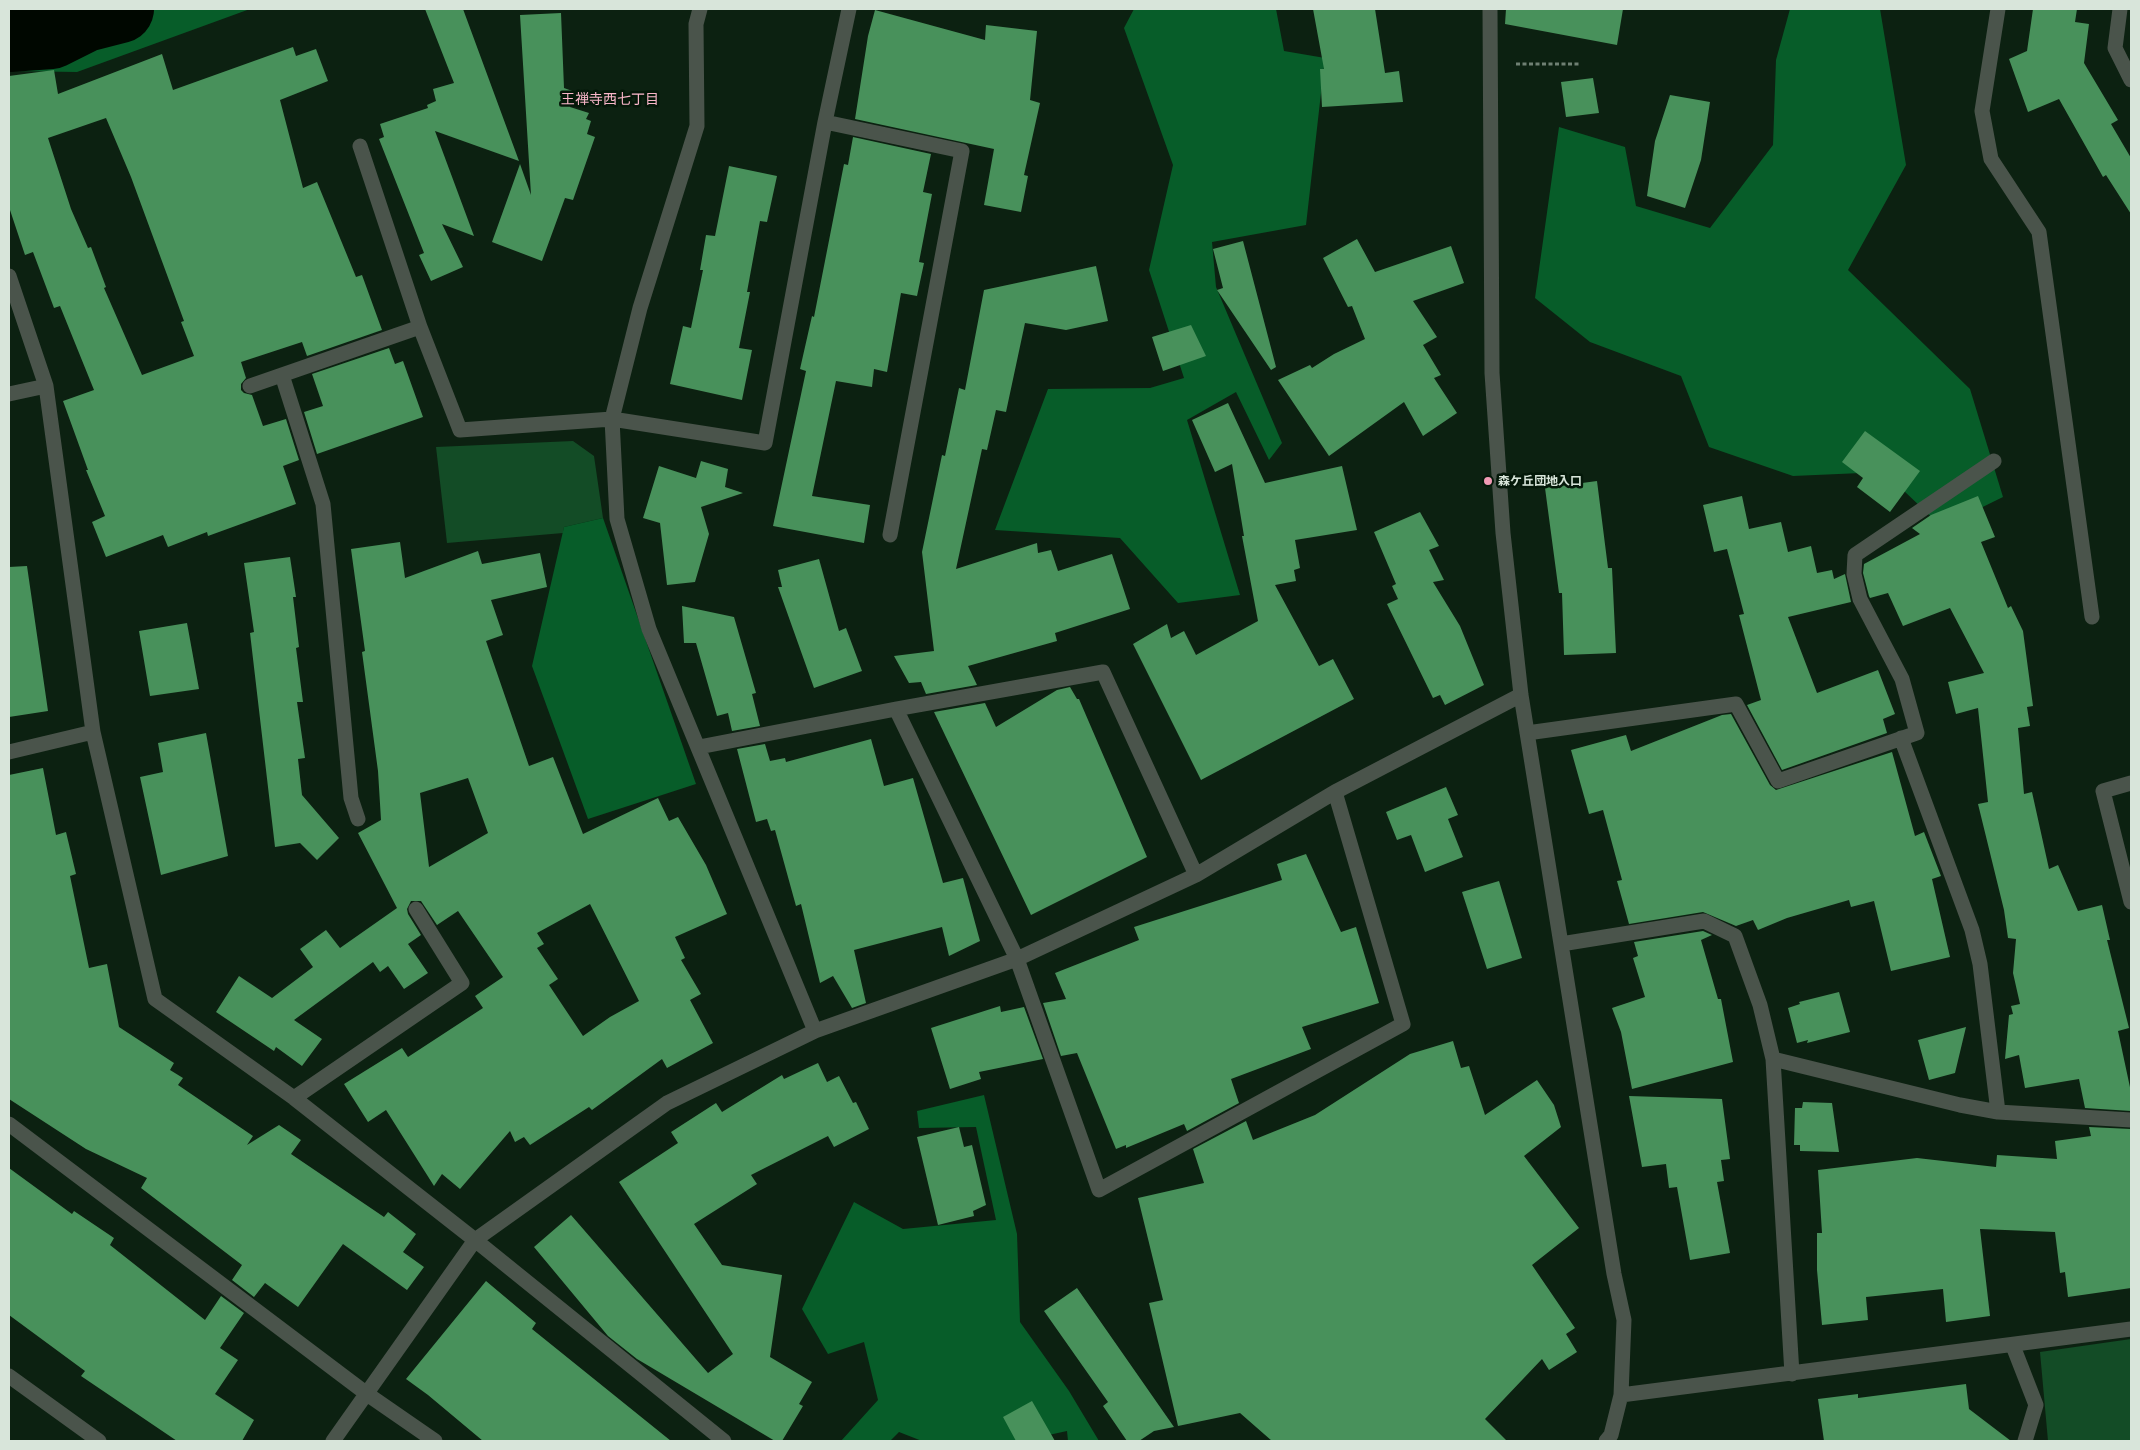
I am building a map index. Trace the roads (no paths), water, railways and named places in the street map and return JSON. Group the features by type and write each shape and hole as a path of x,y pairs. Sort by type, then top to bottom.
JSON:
{"street":[{"path":"700,9 696,24 697,126 640,308 612,419 617,519 649,628 815,1031"},
{"path":"360,146 420,327 460,430 612,419 765,443 825,122 849,9"},
{"path":"1490,9 1492,372 1503,532 1521,695 1614,1274 1624,1320 1621,1395 1611,1435 1606,1441"},
{"path":"1998,9 1982,111 1991,158 2039,232 2092,617"},
{"path":"2120,9 2115,48 2131,80"},
{"path":"825,122 962,151 890,535"},
{"path":"9,276 46,386 93,732 155,999 294,1098 475,1240 724,1441"},
{"path":"250,386 420,327"},
{"path":"282,375 324,504 351,798 358,819"},
{"path":"9,394 46,386"},
{"path":"1527,733 1736,704 1778,781 1916,733 1902,679 1860,599 1854,574 1855,555 1994,461"},
{"path":"699,747 896,708 1103,672 1196,875"},
{"path":"333,1441 475,1240 667,1103 815,1031 1017,959 1196,875 1335,792 1521,695"},
{"path":"896,708 1017,959 1099,1190 1403,1024 1335,792"},
{"path":"9,752 93,732"},
{"path":"1901,738 1972,930 1980,964 1998,1112"},
{"path":"2131,783 2103,792 2131,902"},
{"path":"294,1098 462,983 416,909"},
{"path":"1561,944 1704,921 1735,936 1760,1005 1774,1059 1792,1374"},
{"path":"1774,1059 1960,1105 1998,1112 2131,1120"},
{"path":"9,1124 367,1394 435,1441"},
{"path":"1621,1395 2013,1346 2131,1329"},
{"path":"2013,1346 2036,1405 2025,1441"},
{"path":"9,1376 99,1441"}],"waterway":[{"path":"9,38 51,35 85,18 120,9"}],"place":[{"name":"森ケ丘団地入口","path":"1488,481"}],"district":[{"name":"王禅寺西七丁目","path":"610,100"}]}
